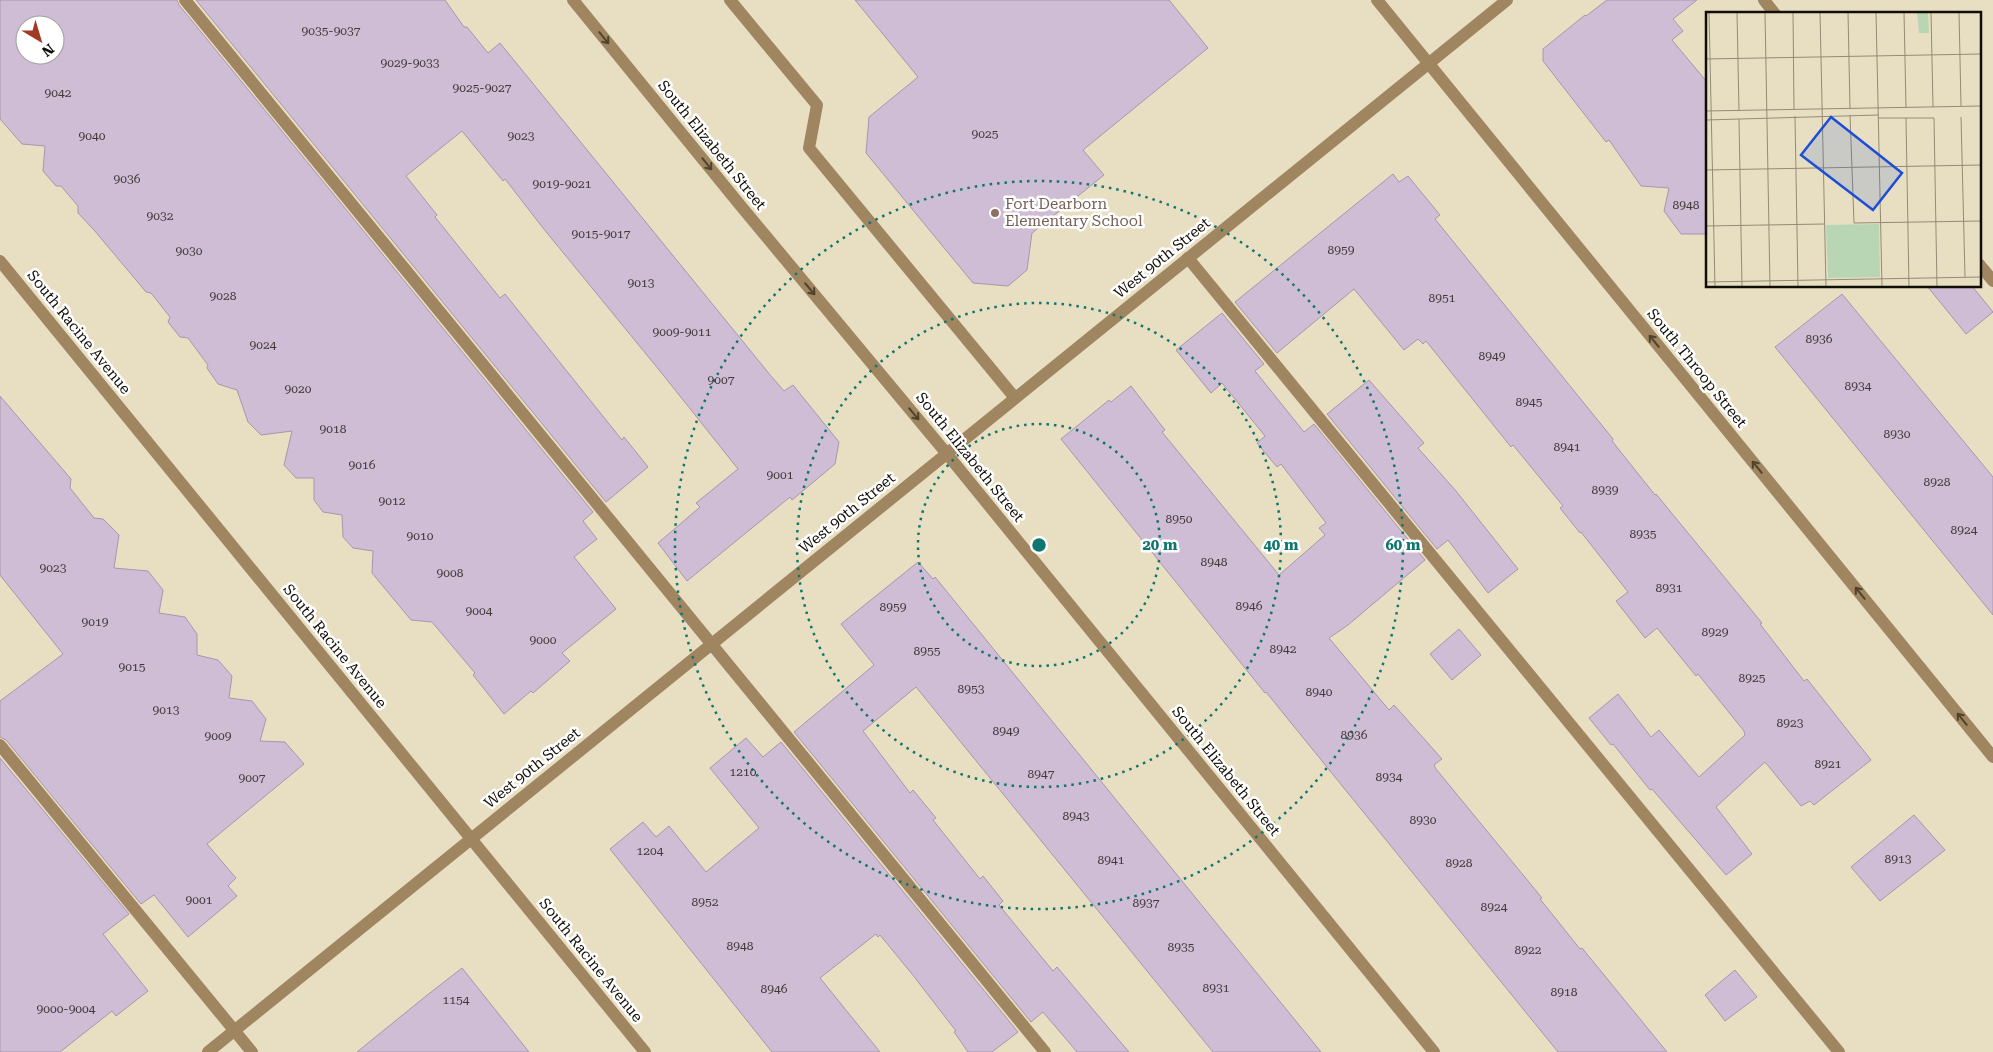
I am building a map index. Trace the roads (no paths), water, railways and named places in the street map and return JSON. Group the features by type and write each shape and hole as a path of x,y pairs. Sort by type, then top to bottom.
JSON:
{"street":[{"path":"184,0 1045,1052"},
{"name":"South Elizabeth Street","path":"573,0 947,454 1434,1052"},
{"path":"730,0 816,104 809,148 1014,398"},
{"name":"South Throop Street","path":"1377,0 1993,757"},
{"name":"West 90th Street","path":"208,1052 1507,0"},
{"path":"1764,0 1773,12"},
{"path":"1188,258 1839,1052"},
{"name":"South Racine Avenue","path":"0,261 645,1052"},
{"path":"1980,265 1993,281"},
{"path":"0,745 252,1052"}],"place":[{"name":"Fort Dearborn Elementary School","path":"995,213"}]}
